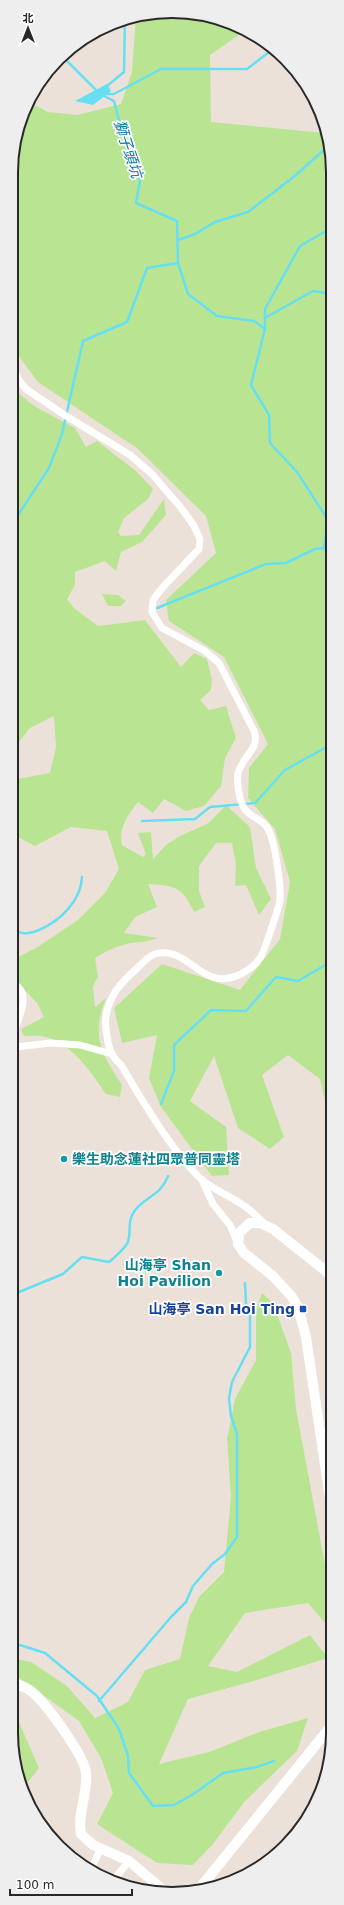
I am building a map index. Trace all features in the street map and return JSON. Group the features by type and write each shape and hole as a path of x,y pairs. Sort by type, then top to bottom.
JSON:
{"main road":[{"path":"326,1271 269,1227 260,1223 250,1224 239,1233 238,1244 246,1256 273,1276 292,1297 298,1307 306,1337 326,1472"},
{"path":"18,1685 26,1688 41,1701 81,1756 85,1766 86,1776 80,1816 81,1834 93,1845 129,1861 161,1887"},
{"path":"203,1884 326,1732"}],"street":[{"path":"18,379 26,389 66,416 130,455 152,474 182,509 194,526 200,539 199,549 163,587 153,600 152,612 162,628 205,650 219,663 256,735 255,744 240,768 238,789 246,813 267,827 276,866 280,900 279,907 268,934 263,953 256,963 238,975 223,980 210,977 183,959 169,952 153,954 118,986 106,1015 106,1028 112,1054 122,1065 162,1130 188,1165 201,1178 220,1193 244,1206 269,1227"},
{"path":"18,988 23,1003 18,1022"},
{"path":"18,1047 51,1043 73,1044 112,1054"},
{"path":"201,1178 213,1204 230,1225 238,1244"},
{"path":"93,1865 101,1848"},
{"path":"116,1877 129,1861"}],"green space":[{"path":"162,18 192,19 222,26 240,34 210,55 211,122 321,133 326,162 326,1105 320,1079 288,1055 262,1075 284,1137 270,1149 238,1128 214,1056 190,1101 226,1127 229,1175 212,1176 161,1107 149,1078 157,1035 122,1043 114,1008 162,964 240,990 280,939 290,882 275,829 248,798 249,768 268,744 224,657 169,621 166,600 216,553 206,516 138,449 38,382 18,355 18,162 26,122 34,105 48,112 77,115 121,104 132,72 136,22"},
{"path":"18,393 34,406 75,428 86,447 97,441 136,471 153,489 148,499 124,518 118,532 121,536 139,535 164,499 166,515 142,542 121,552 116,571 105,561 75,572 75,585 67,599 74,608 98,626 145,620 181,667 194,653 207,659 212,680 211,690 200,700 209,710 226,706 236,738 225,758 221,786 204,806 186,811 164,799 153,813 138,802 127,817 123,827 121,833 122,845 143,857 146,854 138,833 151,832 153,859 166,845 180,836 209,823 226,805 250,827 256,868 271,899 259,915 246,885 235,886 236,865 232,843 216,843 199,866 199,891 205,907 194,912 186,897 177,889 148,884 157,907 135,917 124,933 158,938 150,941 119,946 95,958 98,976 93,987 95,1007 106,998 99,1024 100,1044 104,1054 122,1085 120,1097 106,1094 87,1068 65,1046 46,1037 24,1036 21,1029 44,1017 37,1003 18,983 18,957 36,948 78,920 105,893 119,869 107,831 71,827 35,846 18,837 18,779 50,773 56,747 54,716 30,728 18,743"},
{"path":"102,594 118,595 126,601 121,606 108,606"},
{"path":"262,1293 273,1303 291,1353 296,1409 326,1570 326,1624 308,1603 245,1613 208,1666 237,1672 310,1635 326,1655 326,1659 188,1699 159,1764 209,1752 259,1732 308,1718 297,1751 245,1801 213,1844 193,1865 157,1863 97,1824 113,1793 101,1758 79,1721 18,1677 18,1659 31,1662 67,1686 95,1718 128,1702 145,1670 180,1659 189,1618 199,1597 224,1572 231,1496 227,1439 235,1399 256,1360 256,1311"},
{"path":"18,1720 39,1768 27,1784 19,1753"}],"water":[{"path":"107,84 111,91 93,105 75,101"}],"waterway":[{"path":"107,86 124,72 125,25"},
{"path":"105,94 114,94 161,69 247,69 269,52"},
{"path":"66,60 98,92"},
{"name":"獅子頭坑","path":"102,95 114,101 126,147 140,181 136,203 177,221 178,263 188,294 217,316 254,321 265,329 251,385 269,415 270,443 297,472 326,517"},
{"path":"178,240 195,234 215,222 248,212 296,175 324,149"},
{"path":"265,329 265,309 300,246 326,231"},
{"path":"18,515 49,468 62,434 83,341 127,322 147,268 178,263"},
{"path":"265,318 313,291 326,293"},
{"name":"獅子頭坑","path":"326,534 324,548 326,551"},
{"path":"157,608 266,564 286,563 315,549 324,548"},
{"path":"142,821 195,819 210,807 255,803 285,770 326,747"},
{"path":"18,931 29,933 39,930 62,916 78,894 82,877"},
{"path":"161,1104 174,1071 174,1045 211,1010 246,1011 276,977 298,981 326,965"},
{"path":"18,1292 63,1274 82,1257 109,1262 127,1244 130,1233 131,1218 136,1209 162,1187 168,1176"},
{"path":"99,1701 171,1617 186,1602 193,1586 212,1564 225,1554 237,1537 237,1434 231,1416 229,1398 232,1382 250,1347 250,1310 246,1304 245,1283"},
{"path":"18,1645 45,1653 97,1696 119,1729 128,1756 129,1773 153,1806 174,1805 192,1795 223,1773 257,1767 274,1761"}],"place":[{"name":"樂生助念蓮社四眾普同靈塔","path":"64,1159"},
{"name":"山海亭 Shan Hoi Pavilion","path":"219,1273"},
{"name":"山海亭 San Hoi Ting","path":"303,1309"}]}
